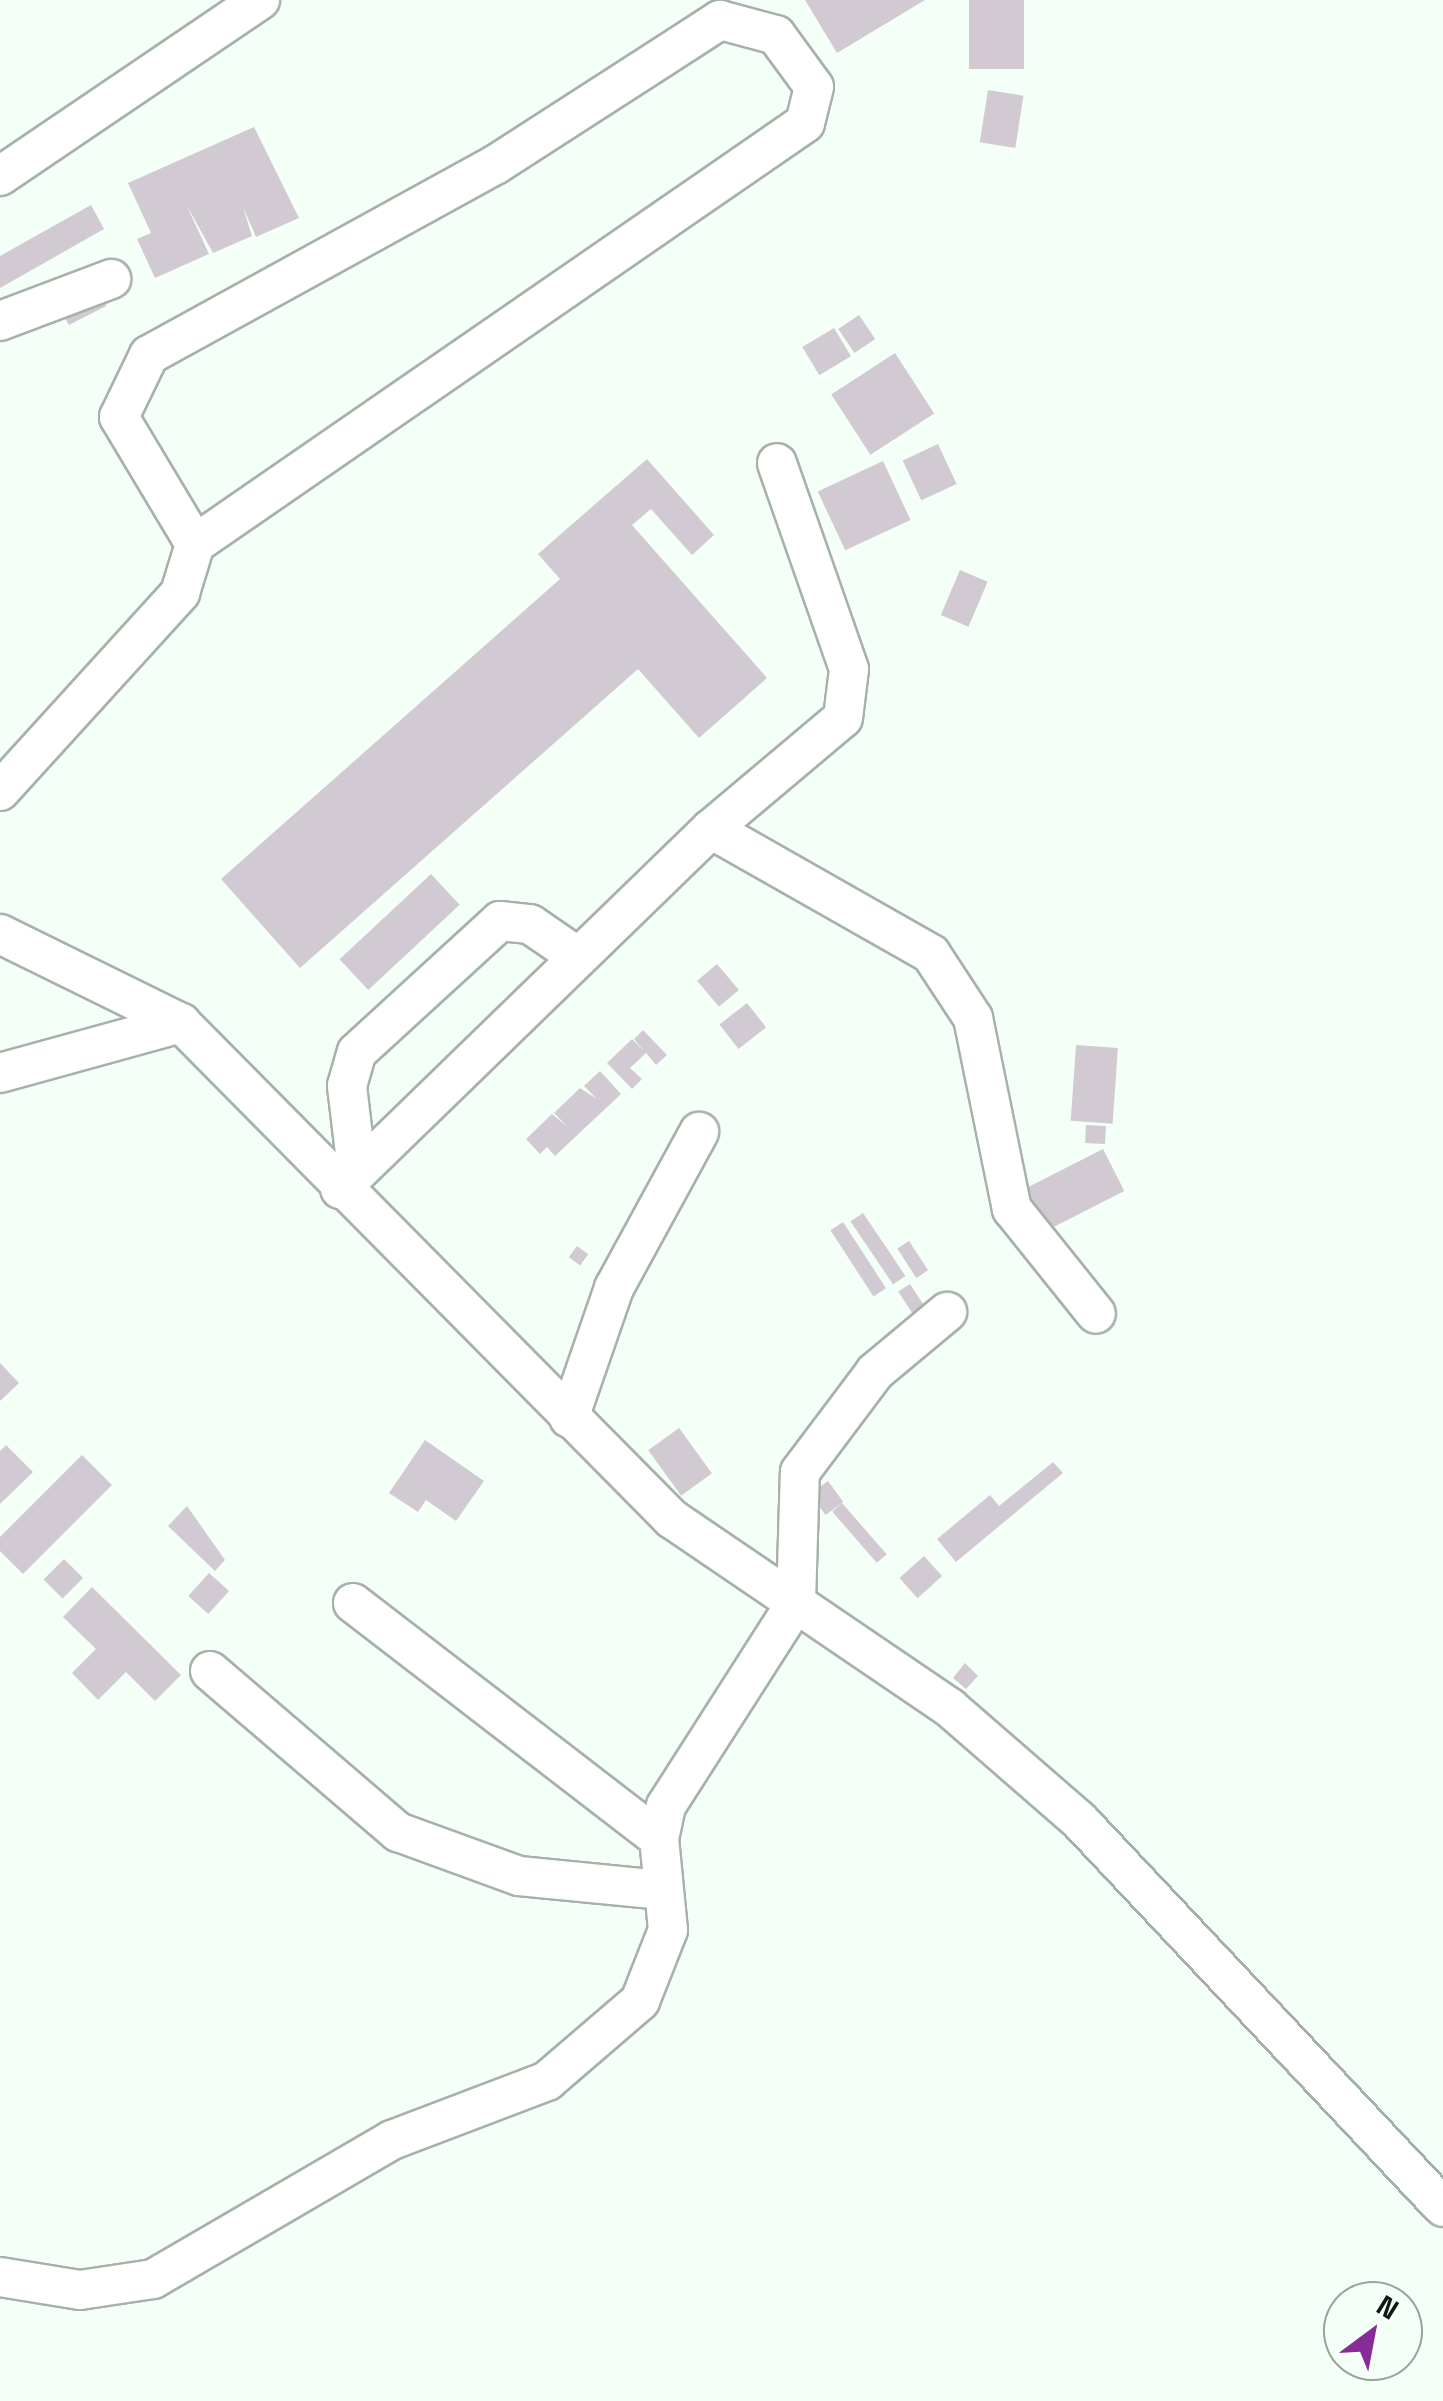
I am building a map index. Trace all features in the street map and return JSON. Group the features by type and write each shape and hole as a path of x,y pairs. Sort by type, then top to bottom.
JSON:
{"street":[{"path":"0,176 260,0"},
{"path":"0,791 163,616 195,544 805,123 814,88 776,35 720,20 495,165 149,355 119,417 195,544"},
{"path":"0,320 111,280"},
{"path":"349,1180 575,955 710,829 842,718 848,669 777,463"},
{"path":"710,829 931,954 973,1018 1012,1210 1096,1314"},
{"path":"349,1180 347,1086 358,1052 500,921 530,924 575,955"},
{"path":"0,934 181,1023 349,1180 569,1418 672,1519 950,1708 1079,1820 1443,2207"},
{"path":"0,1072 181,1023"},
{"path":"569,1418 628,1256 699,1132"},
{"path":"0,2277 80,2290 152,2279 392,2140 547,2081 640,2001 662,1962 659,1839 666,1806 796,1603 800,1472 874,1372 947,1312"},
{"path":"353,1603 659,1839"},
{"path":"210,1671 398,1832 519,1876 663,1890"}],"building":[{"path":"805,0 925,0 837,53"},
{"path":"969,0 1024,0 1024,69 969,69"},
{"path":"988,90 1024,96 1015,148 980,142"},
{"path":"254,127 299,218 256,237 243,207 252,236 213,253 186,204 209,254 155,278 137,239 151,233 128,183"},
{"path":"91,205 104,229 0,288 0,256"},
{"path":"94,282 106,306 69,325 57,301"},
{"path":"859,315 875,339 854,353 838,329"},
{"path":"834,328 851,356 819,375 802,347"},
{"path":"895,353 934,413 870,455 831,394"},
{"path":"938,444 957,484 921,500 903,460"},
{"path":"647,459 714,535 692,555 651,509 632,525 767,678 699,738 638,669 300,968 221,879 560,579 538,554"},
{"path":"883,461 910,520 845,550 818,491"},
{"path":"960,570 988,582 968,627 941,615"},
{"path":"431,874 460,905 368,990 340,959"},
{"path":"717,964 739,990 719,1007 697,981"},
{"path":"747,1003 766,1027 739,1049 719,1025"},
{"path":"643,1030 667,1055 656,1065 646,1053 630,1068 642,1079 632,1089 607,1063 632,1039 643,1050 634,1039"},
{"path":"1076,1045 1118,1048 1113,1124 1071,1121"},
{"path":"600,1071 621,1094 555,1156 547,1147 540,1154 526,1139 552,1114 568,1127 554,1113 580,1088 597,1099 584,1086"},
{"path":"1086,1125 1106,1126 1105,1144 1085,1143"},
{"path":"1103,1149 1124,1191 1048,1230 1026,1188"},
{"path":"863,1213 905,1276 893,1284 851,1221"},
{"path":"843,1222 886,1288 873,1296 830,1230"},
{"path":"909,1241 928,1270 916,1278 897,1249"},
{"path":"577,1246 588,1254 580,1266 569,1257"},
{"path":"910,1284 929,1313 917,1321 898,1292"},
{"path":"0,1363 19,1383 0,1401"},
{"path":"679,1428 712,1473 681,1496 648,1450"},
{"path":"425,1440 484,1481 456,1521 426,1500 418,1512 389,1493"},
{"path":"6,1445 33,1472 0,1504 0,1451"},
{"path":"82,1455 112,1485 23,1574 0,1551 0,1537"},
{"path":"1053,1462 1063,1473 956,1562 937,1539 990,1495 999,1506"},
{"path":"828,1481 843,1502 825,1515 810,1494"},
{"path":"842,1503 887,1554 877,1563 832,1512"},
{"path":"187,1506 225,1560 215,1571 168,1526"},
{"path":"924,1556 942,1576 918,1598 899,1578"},
{"path":"64,1559 83,1578 63,1599 43,1580"},
{"path":"209,1573 229,1591 208,1614 188,1596"},
{"path":"92,1587 181,1675 155,1701 126,1672 98,1700 72,1673 96,1649 63,1617"},
{"path":"965,1663 978,1676 966,1689 953,1678"}]}
